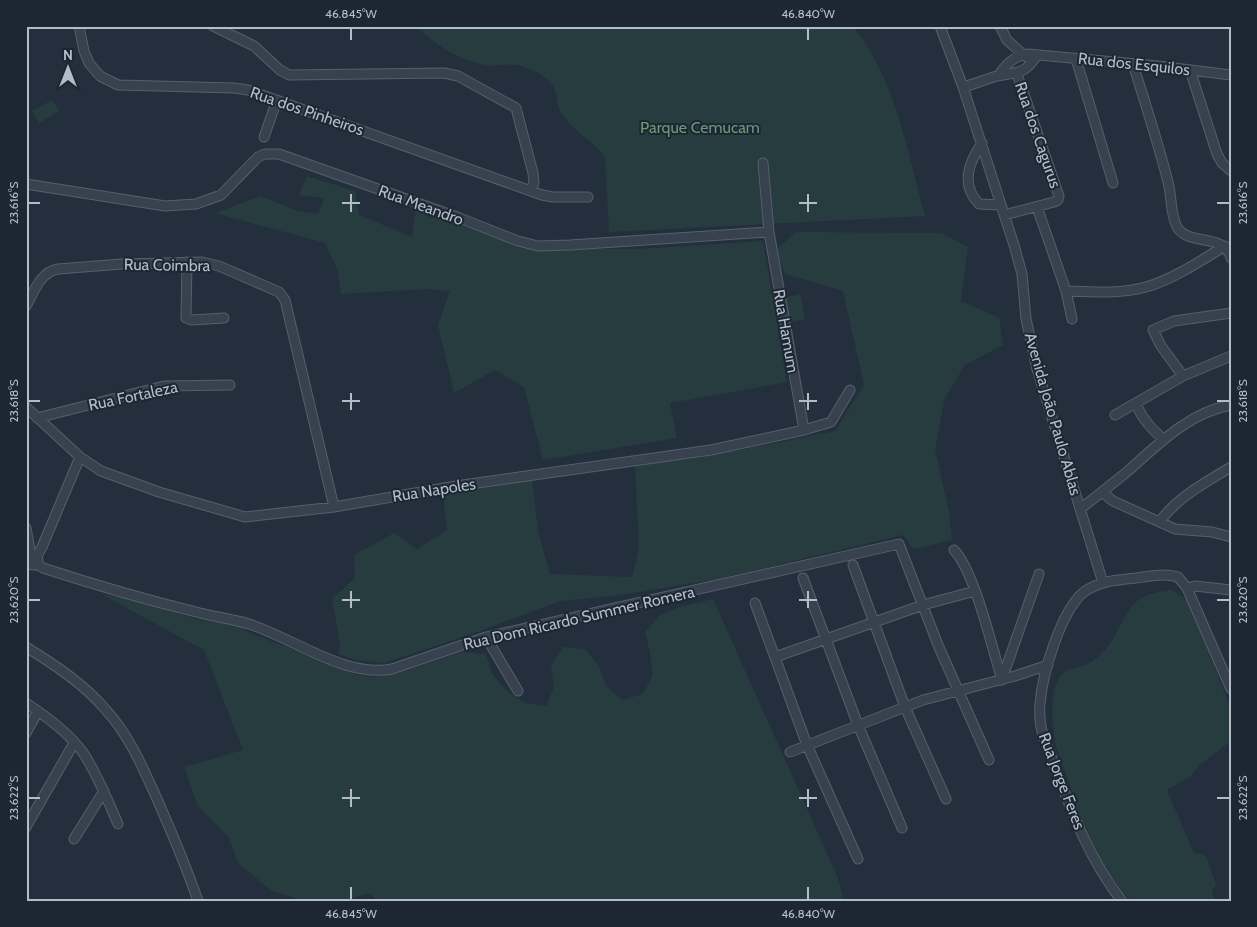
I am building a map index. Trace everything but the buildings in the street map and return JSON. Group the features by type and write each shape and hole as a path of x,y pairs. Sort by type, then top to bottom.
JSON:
{"street":[{"name":"Rua dos Pinheiros","path":"79,26 84,51 89,63 100,76 118,85 241,88 531,191 553,197 588,197"},
{"name":"Rua dos Pinheiros","path":"213,26 248,42 280,70 295,76 444,73 458,76 516,108 533,173 534,182 531,191"},
{"name":"Avenida João Paulo Ablas","path":"940,26 964,87 1022,274 1030,341 1036,369 1103,583"},
{"path":"998,76 1015,58 1024,54 1007,40 1000,26"},
{"name":"Rua dos Esquilos","path":"1024,54 1034,59 1076,58 1231,75"},
{"path":"1076,58 1113,184"},
{"path":"964,87 998,76 1017,74 1025,69 1034,59"},
{"path":"1133,64 1168,184 1176,226 1181,232 1195,238 1212,240 1225,246 1231,258"},
{"path":"1190,70 1217,154 1222,163 1231,171"},
{"name":"Rua dos Cagurus","path":"1004,215 1056,201 1060,196 1017,74"},
{"path":"264,137 277,100"},
{"path":"982,143 971,161 968,174 972,197 979,204 1001,205"},
{"name":"Rua Meandro","path":"26,184 165,206 196,204 221,195 258,158 264,154 272,153 286,156 457,217 518,242 538,246 769,232"},
{"path":"764,163 769,232"},
{"path":"1037,207 1066,291 1072,319"},
{"name":"Rua Hamum","path":"769,232 804,430"},
{"path":"1066,291 1113,291 1148,287 1182,271 1225,246"},
{"path":"187,262 186,318 191,320 224,318"},
{"name":"Rua Coimbra","path":"26,306 43,276 53,270 122,264 187,262 219,266 279,292 284,296 334,507"},
{"path":"1183,376 1161,346 1153,330 1174,321 1231,313"},
{"path":"1115,415 1183,376 1231,356"},
{"name":"Rua Fortaleza","path":"37,418 164,386 230,384"},
{"name":"Rua Napoles","path":"26,407 80,457 96,468 120,478 233,515 245,517 334,507 478,483 711,450 804,430 831,422 850,390"},
{"path":"1136,403 1138,411 1163,439"},
{"path":"1080,509 1163,439 1208,412 1231,406"},
{"path":"32,562 42,547 80,457"},
{"path":"1160,521 1169,509 1190,491 1231,467"},
{"path":"1102,492 1113,501 1176,529 1230,534"},
{"path":"26,528 32,562"},
{"name":"Rua Dom Ricardo Summer Romera","path":"32,562 43,568 107,589 252,625 335,661 370,671 392,669 486,637 899,544 923,605"},
{"path":"954,550 961,557 975,591 1002,680"},
{"path":"853,565 905,707 946,799"},
{"path":"1002,680 1039,574"},
{"path":"1103,583 1172,575 1178,577 1187,588 1231,689"},
{"path":"803,578 858,725 902,828"},
{"name":"Rua Jorge Feres","path":"1103,583 1090,588 1073,602 1059,630 1048,665 1040,705 1040,724 1082,835 1100,870 1122,901"},
{"path":"1187,588 1198,586 1231,590"},
{"path":"775,657 923,605 975,591"},
{"path":"755,603 807,745 858,859"},
{"path":"923,605 938,645 990,760"},
{"path":"486,637 518,691"},
{"path":"26,647 74,679 93,696 119,726 145,773 178,845 198,901"},
{"path":"790,752 905,707 1048,665"},
{"path":"26,702 55,724 74,743 87,760 104,791 118,824"},
{"path":"26,733 38,711"},
{"path":"26,827 74,743"},
{"path":"74,839 104,791"}],"green space":[{"name":"Parque Cemucam","path":"415,26 853,26 880,69 890,92 906,142 925,216 609,232 605,158 595,146 564,118 560,111 554,88 550,82 522,66 485,65 466,60 430,39"},
{"path":"52,100 59,111 39,123 32,111"},
{"path":"307,176 355,191 359,215 412,237 416,205 521,248 637,249 763,241 787,382 670,403 677,438 543,460 524,387 495,370 454,393 438,325 450,291 427,289 341,294 337,269 325,243 215,213 261,196 298,211 318,214 324,198 299,195"},
{"path":"796,232 941,233 968,247 961,301 999,318 1003,345 965,365 945,398 935,450 949,511 952,540 913,549 903,535 713,580 620,595 560,601 483,630 384,663 355,660 339,654 340,644 332,599 355,578 354,555 394,533 417,549 447,530 443,492 532,479 538,531 550,574 632,577 639,548 635,465 698,458 835,431 864,385 843,291 785,274 776,250"},
{"path":"800,294 805,319 790,322 786,297"},
{"path":"1172,590 1192,606 1231,710 1231,741 1202,763 1191,776 1168,789 1168,793 1194,853 1206,856 1216,884 1212,892 1214,901 1131,901 1107,871 1091,844 1059,756 1053,730 1054,692 1062,674 1068,670 1088,664 1104,651 1135,602 1156,593"},
{"path":"103,595 121,597 200,620 237,625 250,633 359,675 374,677 399,673 462,652 486,654 492,674 507,691 525,703 546,706 554,687 551,666 563,647 585,649 599,666 606,686 622,700 643,694 653,675 645,632 659,616 679,607 713,599 838,878 844,901 378,901 369,893 344,901 304,901 272,891 238,863 228,836 198,806 184,767 243,750 204,650"}]}
